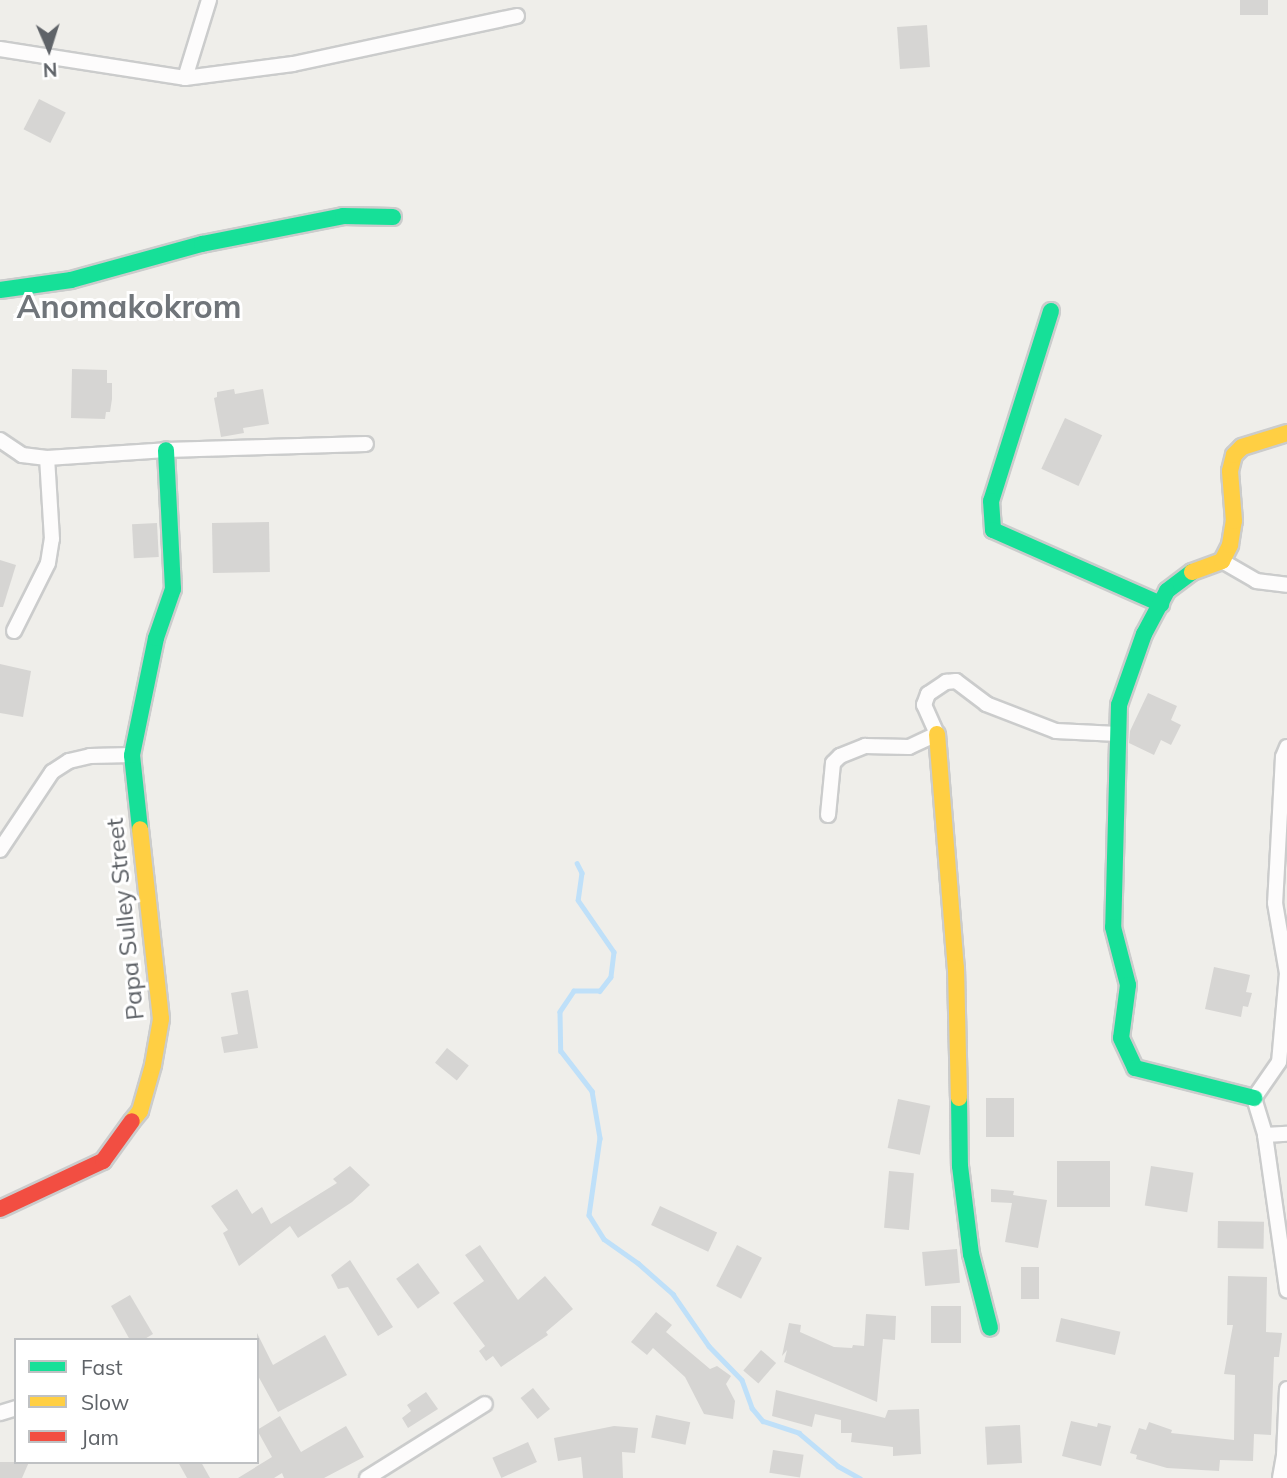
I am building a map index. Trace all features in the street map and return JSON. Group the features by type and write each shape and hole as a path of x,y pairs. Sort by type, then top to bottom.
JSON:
{"street":[{"path":"185,78 209,0"},
{"path":"0,49 185,78 293,64 517,16"},
{"path":"0,290 71,280 202,244 343,216 393,217"},
{"path":"1051,311 991,502 993,530 1161,604"},
{"path":"1222,562 1233,535 1230,471 1234,455 1242,447 1287,433"},
{"path":"0,440 22,454 47,458 166,450 366,444"},
{"name":"Papa Sulley Street","path":"0,1209 103,1161 140,1111 161,1019 132,755 156,638 173,589 166,450"},
{"path":"14,631 48,563 52,539 47,458"},
{"path":"1254,1098 1135,1068 1121,1038 1128,985 1113,927 1119,705 1144,634 1167,591 1183,576 1209,563 1222,562 1256,581 1287,585"},
{"path":"990,1328 971,1254 960,1166 956,968 937,734 924,705 928,694 936,686 956,681 986,704 1056,731 1118,734"},
{"path":"828,815 830,772 840,756 865,746 909,747 937,734"},
{"path":"1254,1098 1279,1062 1287,973 1275,903 1283,757 1287,747"},
{"path":"0,850 52,772 69,761 132,755"},
{"path":"1254,1098 1265,1135 1287,1290"},
{"path":"1265,1135 1287,1134"},
{"path":"1280,1478 1284,1455 1287,1389"},
{"path":"367,1478 485,1404"}],"building":[{"path":"1240,0 1268,0 1268,15 1240,15"},
{"path":"927,25 930,67 900,69 897,27"},
{"path":"39,99 66,113 50,143 24,129"},
{"path":"72,369 107,370 107,383 112,383 112,399 110,412 106,412 105,419 71,418"},
{"path":"234,389 235,394 263,389 269,424 243,428 244,433 221,437 214,398 217,397 217,392"},
{"path":"1065,418 1102,435 1078,486 1041,469"},
{"path":"269,522 270,572 213,573 212,523"},
{"path":"157,523 159,557 134,558 132,524"},
{"path":"0,560 16,565 3,607 0,607"},
{"path":"0,664 31,671 23,717 0,713"},
{"path":"1148,693 1177,706 1171,720 1181,725 1171,745 1161,740 1154,755 1129,743 1130,731"},
{"path":"1214,967 1250,975 1246,992 1252,993 1248,1007 1243,1006 1241,1017 1205,1009"},
{"path":"248,990 258,1048 224,1053 221,1037 238,1034 231,993"},
{"path":"447,1048 469,1066 457,1080 435,1063"},
{"path":"986,1098 1014,1098 1014,1137 986,1137"},
{"path":"898,1099 930,1106 920,1155 888,1148"},
{"path":"1057,1161 1110,1161 1110,1207 1057,1207"},
{"path":"350,1166 370,1185 352,1202 298,1238 290,1226 239,1266 223,1233 228,1230 211,1206 237,1189 252,1214 262,1207 271,1224 337,1183 333,1179"},
{"path":"1151,1166 1193,1173 1187,1212 1145,1206"},
{"path":"889,1171 914,1173 909,1230 884,1228"},
{"path":"991,1189 1014,1191 1013,1195 1047,1200 1038,1248 1005,1242 1012,1203 991,1202"},
{"path":"660,1206 717,1233 708,1252 651,1225"},
{"path":"1218,1221 1264,1222 1264,1249 1218,1248"},
{"path":"480,1245 518,1300 545,1276 573,1309 546,1332 548,1335 501,1367 493,1356 486,1361 479,1351 485,1346 453,1303 484,1281 465,1255"},
{"path":"737,1245 762,1258 741,1299 716,1286"},
{"path":"957,1249 960,1283 925,1286 922,1252"},
{"path":"350,1260 393,1327 378,1336 348,1287 338,1289 331,1275"},
{"path":"418,1263 440,1293 418,1309 396,1279"},
{"path":"1021,1267 1039,1267 1039,1299 1021,1299"},
{"path":"1228,1276 1267,1277 1266,1332 1282,1333 1279,1357 1274,1357 1271,1435 1254,1434 1253,1461 1220,1460 1219,1471 1167,1468 1136,1459 1137,1455 1130,1453 1139,1428 1146,1430 1149,1422 1172,1430 1171,1433 1234,1440 1235,1375 1224,1374 1233,1325 1227,1325"},
{"path":"130,1295 153,1334 146,1338 129,1338 111,1306"},
{"path":"931,1306 961,1306 961,1343 931,1343"},
{"path":"656,1312 672,1325 666,1332 710,1369 717,1366 731,1376 726,1384 735,1401 733,1419 704,1414 685,1377 653,1348 647,1355 631,1342"},
{"path":"866,1314 896,1316 895,1340 883,1339 877,1402 784,1362 787,1350 782,1356 789,1323 801,1325 800,1332 834,1347 852,1348 853,1345 864,1346"},
{"path":"1061,1318 1120,1332 1115,1355 1056,1341"},
{"path":"257,1333 273,1365 325,1335 347,1375 278,1412 259,1378"},
{"path":"761,1350 776,1363 758,1383 743,1370"},
{"path":"533,1388 550,1409 538,1419 521,1398"},
{"path":"776,1390 885,1418 888,1410 919,1409 921,1454 893,1456 893,1447 851,1442 852,1433 841,1433 841,1420 815,1414 812,1427 772,1416"},
{"path":"426,1392 438,1409 408,1428 402,1418 411,1411 407,1405"},
{"path":"656,1415 690,1422 685,1445 651,1437"},
{"path":"280,1416 301,1452 346,1426 364,1457 324,1478 284,1478 282,1473 274,1478 238,1478 272,1457 259,1429"},
{"path":"1071,1421 1097,1427 1098,1423 1111,1426 1101,1466 1062,1456"},
{"path":"1020,1425 1022,1463 987,1465 985,1427"},
{"path":"614,1426 638,1428 635,1453 622,1452 623,1478 583,1478 581,1457 558,1461 554,1438"},
{"path":"528,1442 537,1462 501,1478 492,1458"},
{"path":"773,1450 804,1455 800,1478 769,1473"},
{"path":"0,1462 28,1464 22,1478 0,1478"},
{"path":"179,1464 202,1464 210,1478 187,1478"}],"waterway":[{"path":"577,863 582,873 578,900 614,952 611,977 600,991 574,991 560,1012 561,1051 592,1091 600,1138 589,1215 604,1239 638,1263 673,1294 709,1346 742,1380 752,1408 763,1421 799,1433 838,1466 860,1478"}],"traffic: fast":[{"path":"0,290 71,280 202,244 343,216 393,217"},
{"path":"1051,311 991,501 993,530 1161,604"},
{"path":"140,829 132,755 156,638 173,589 166,450"},
{"path":"1192,572 1167,591 1144,634 1119,705 1113,927 1128,985 1121,1038 1135,1068 1254,1098"},
{"path":"959,1098 960,1166 971,1254 990,1328"}],"traffic: slow":[{"path":"1192,572 1222,561 1230,545 1234,521 1230,471 1234,455 1242,447 1287,433"},
{"path":"937,734 956,968 959,1098"},
{"path":"132,1121 140,1111 153,1065 161,1019 140,829"}],"traffic: jam":[{"path":"0,1209 103,1161 132,1121"}],"district":[{"name":"Anomakokrom","path":"129,306"}]}
